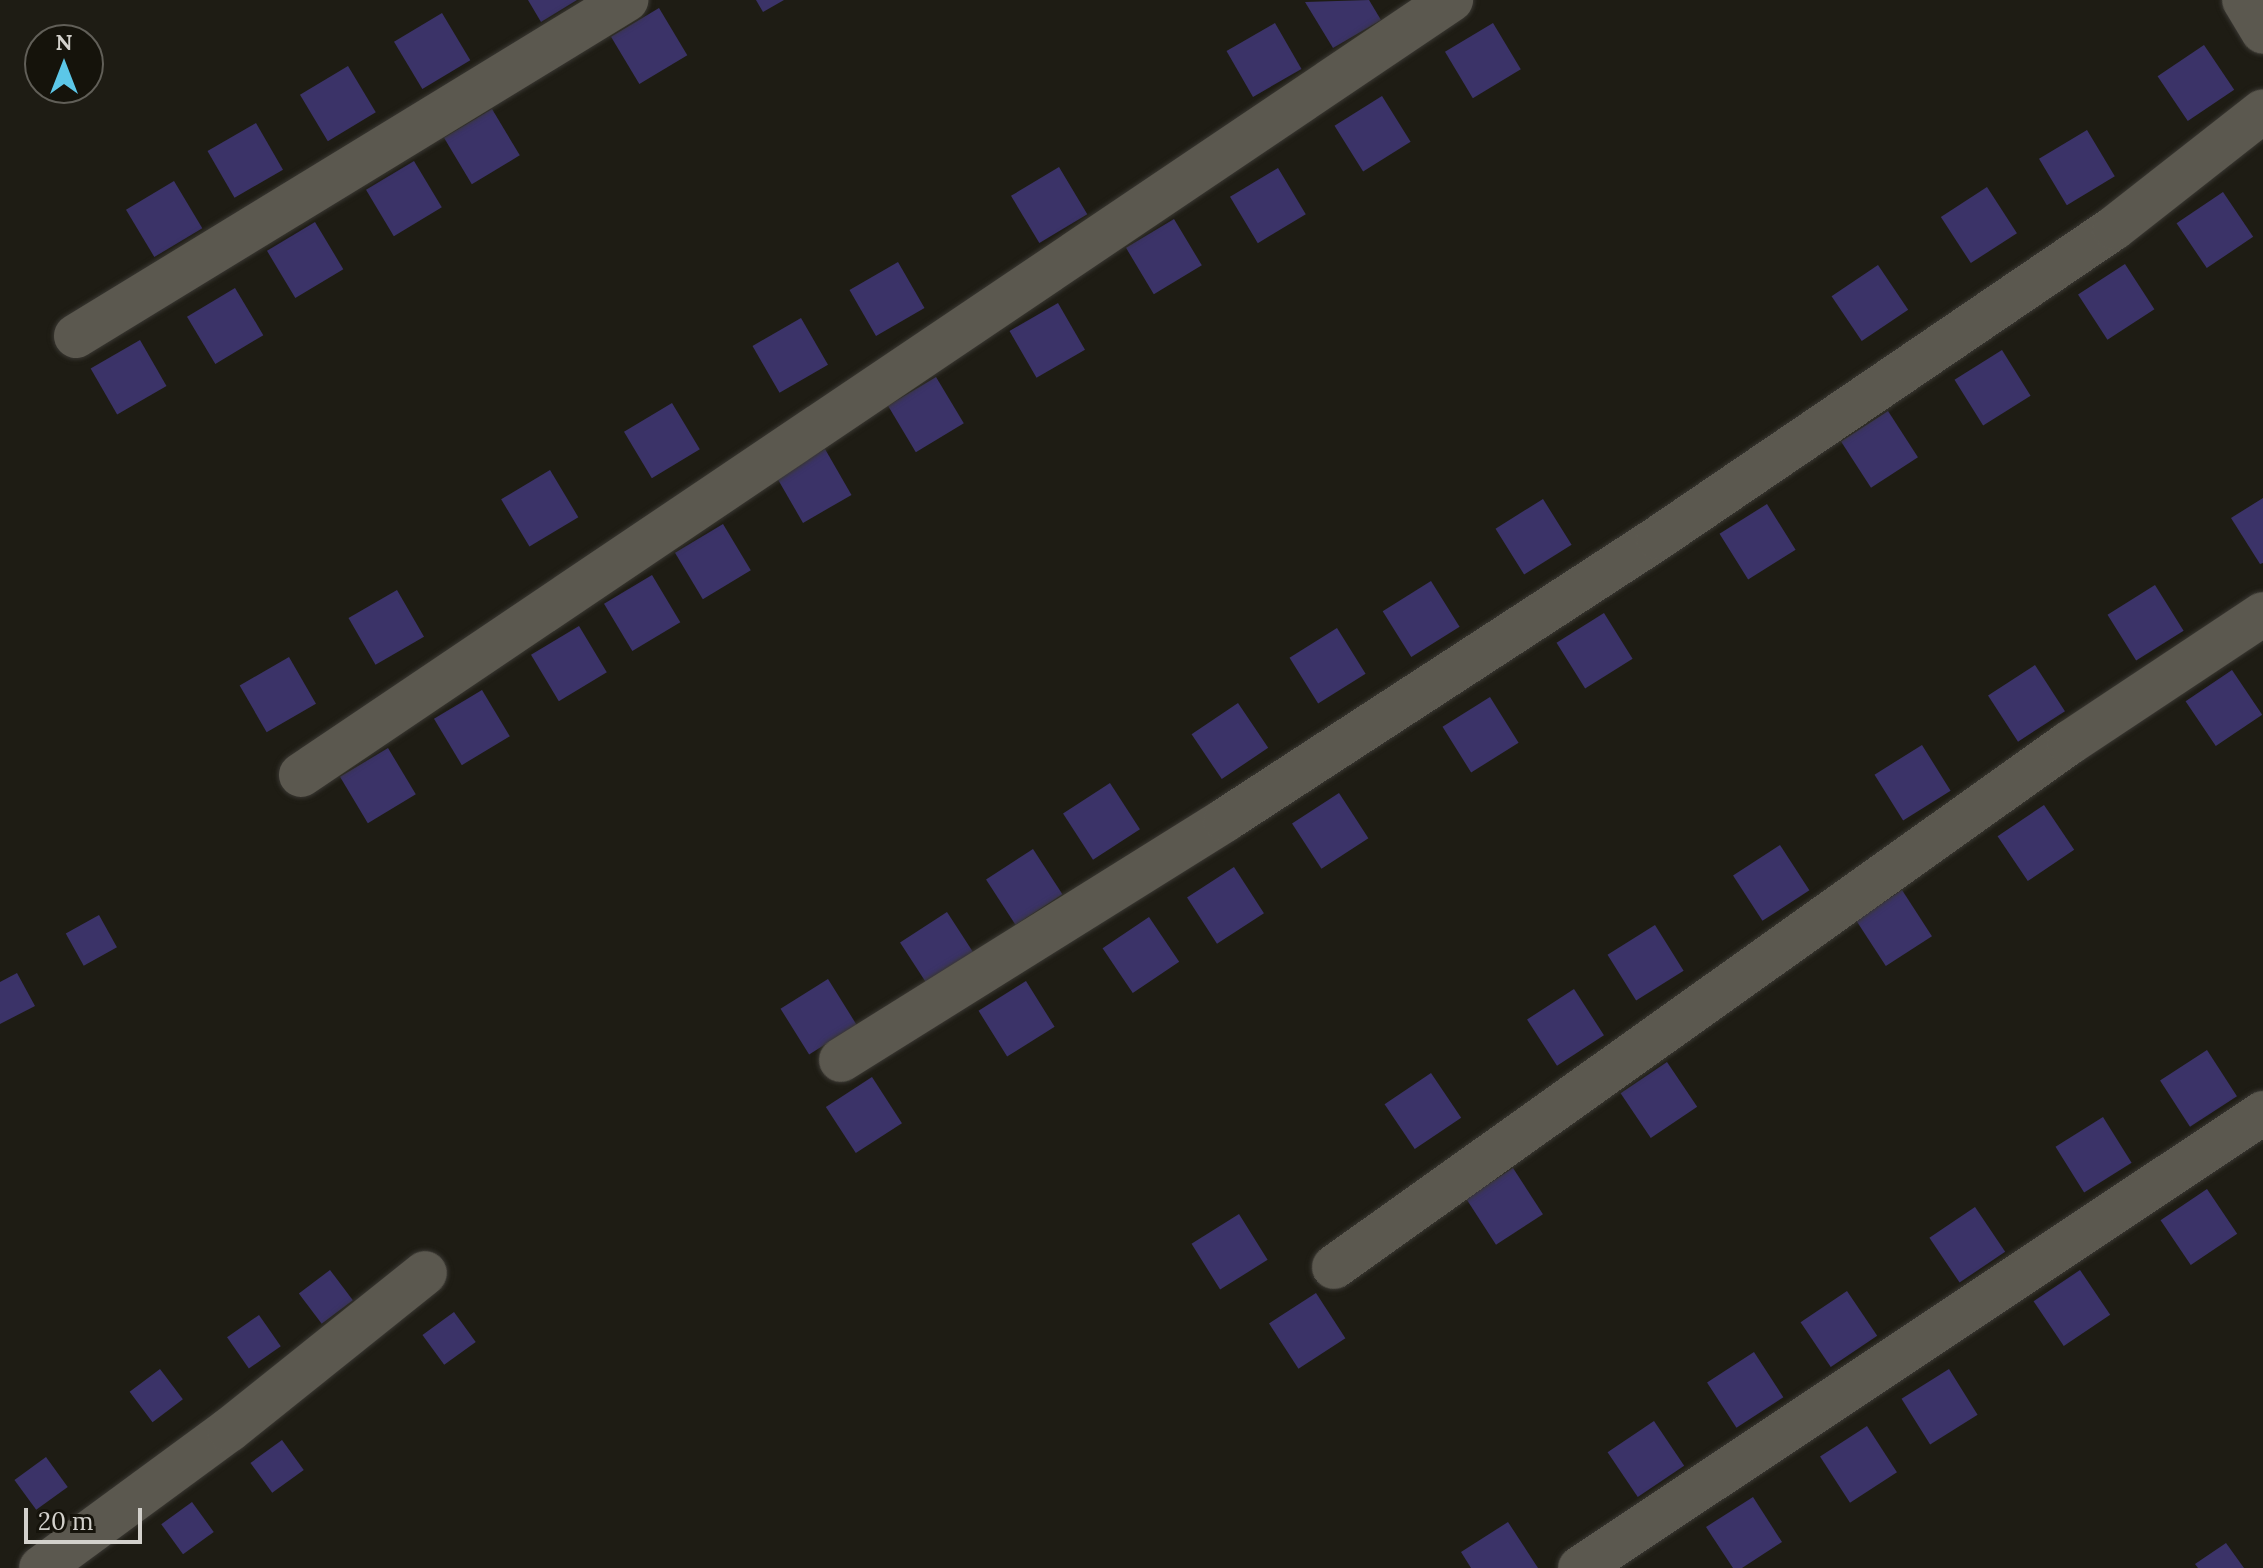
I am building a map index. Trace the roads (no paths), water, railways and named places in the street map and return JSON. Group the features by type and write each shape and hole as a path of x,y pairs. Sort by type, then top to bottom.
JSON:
{"street":[{"path":"76,336 626,0"},
{"path":"301,775 1451,0"},
{"path":"2244,0 2263,32"},
{"path":"841,1060 1225,820 1658,538 2114,228 2263,111"},
{"path":"1334,1267 2069,743 2263,614"},
{"path":"1580,1568 2263,1113"},
{"path":"41,1568 229,1430 425,1273"}]}
